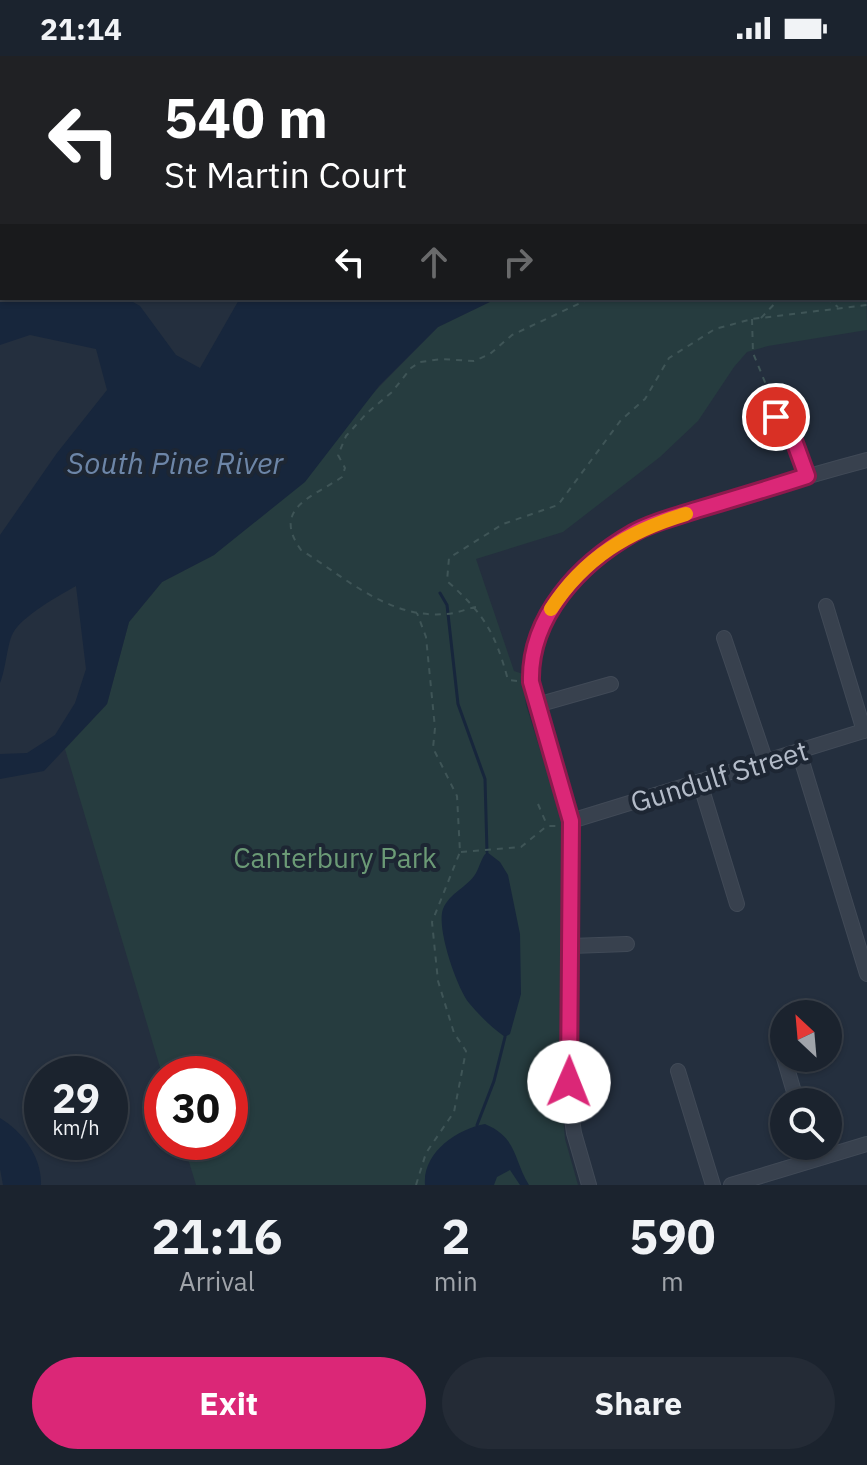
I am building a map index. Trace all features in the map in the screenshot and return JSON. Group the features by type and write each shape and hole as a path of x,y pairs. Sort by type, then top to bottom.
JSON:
{"street":[{"path":"776,417 792,435 807,476"},
{"path":"589,1185 574,1133 570,1105 571,946 567,823 531,682 535,649 549,612 583,569 635,532 807,476 867,460"},
{"path":"826,606 866,731"},
{"path":"724,638 766,762"},
{"path":"537,705 611,684"},
{"name":"Gundulf Street","path":"567,823 866,731"},
{"path":"799,752 867,974"},
{"path":"700,783 737,904"},
{"path":"571,946 627,944"},
{"path":"678,1071 713,1185"},
{"path":"842,1148 867,1144"},
{"path":"731,1185 794,1160"}],"path":[{"path":"476,607 446,614 417,613 375,600 301,550 289,526 293,511 306,499 342,477 345,468 338,455 339,448 356,424 392,392 411,368 420,362 442,359 474,361 490,354 512,335 587,300"},
{"path":"760,318 778,300"},
{"path":"829,300 840,309"},
{"path":"531,682 508,680 498,645 476,607 447,581 449,558 503,524 558,505 621,420 645,399 669,358 715,329 752,319 867,305"},
{"path":"752,319 753,353 774,403 776,417"},
{"path":"416,1185 426,1153 454,1112 466,1051 454,1033 438,981 432,922 460,852 457,796 433,748 435,728 426,637 417,613"},
{"path":"538,804 547,826"},
{"path":"460,852 521,847 547,826 567,823"}],"green space":[{"name":"Canterbury Park","path":"494,300 866,300 867,330 747,352 698,421 660,457 563,532 476,559 514,671 523,674 526,705 564,825 560,1083 565,1139 578,1185 196,1185 188,1160 248,1160 248,1056 157,1056 65,749 107,704 129,622 162,582 214,555 438,327"}],"water":[{"name":"South Pine River","path":"0,300 130,300 140,306 176,355 200,368 239,300 494,300 438,327 379,386 305,482 214,555 162,582 129,622 107,704 44,771 0,779 0,754 27,753 55,735 75,703 86,669 76,586 42,606 18,626 11,638 0,683 0,535 57,453 107,390 96,349 30,335 0,345"},
{"path":"487,852 500,862 508,875 520,934 521,994 510,1034 505,1037 481,1017 464,995 442,930 446,903 472,878"},
{"path":"0,1118 24,1139 24,1160 36,1160 41,1185 3,1185"},
{"path":"485,1124 504,1136 529,1185 520,1185 510,1170 497,1177 494,1185 425,1185 429,1163 443,1144 463,1131"}],"waterway":[{"path":"440,593 447,605 458,704 485,779 487,852"},
{"path":"477,1125 494,1081 505,1037"}],"slow traffic":[{"path":"551,609 583,569 607,550 635,532 686,514"}],"route":[{"path":"569,1082 571,821 531,682 531,668 540,633 562,592 583,569 635,532 807,476 792,435 776,417"}]}
